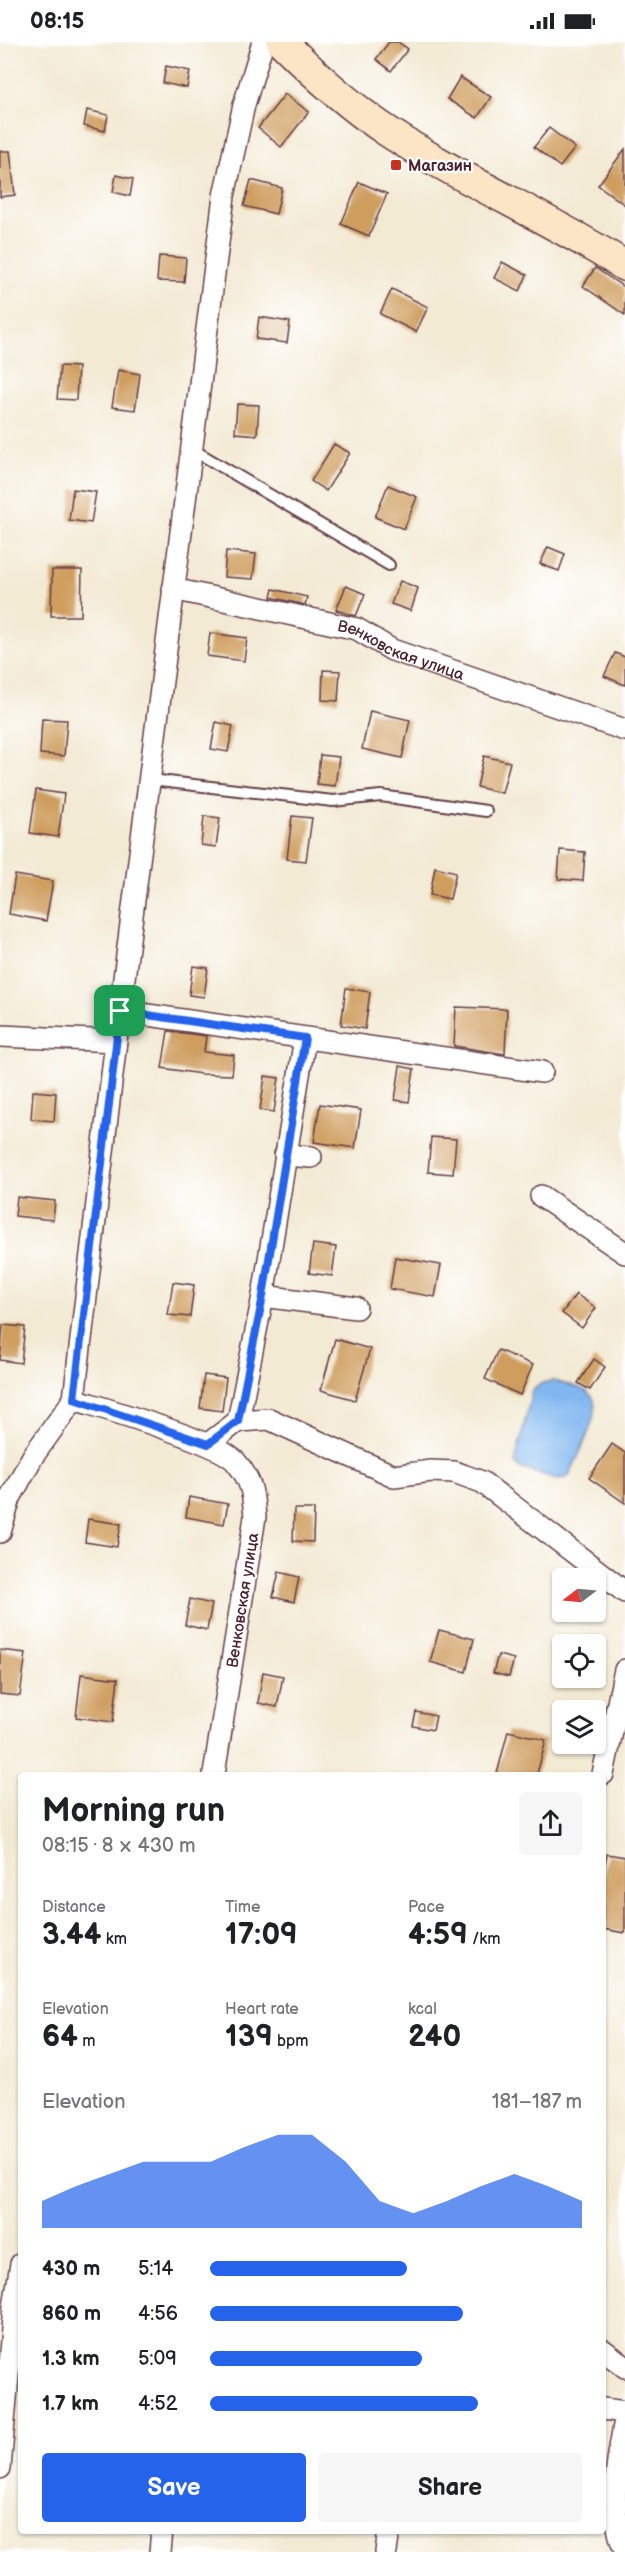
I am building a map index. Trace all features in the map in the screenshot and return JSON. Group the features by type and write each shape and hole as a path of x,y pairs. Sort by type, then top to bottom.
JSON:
{"main road":[{"path":"282,42 315,75 387,130 574,233 625,266"}],"street":[{"path":"0,1532 10,1498 74,1399 116,1041 224,196 244,105 263,42"},
{"name":"Венковская улица","path":"173,589 357,629 392,650 625,730"},
{"path":"120,1011 542,1072"},
{"path":"0,1036 116,1041"},
{"path":"238,1421 263,1296 305,1038"},
{"path":"285,1155 311,1157"},
{"path":"541,1196 625,1253"},
{"path":"263,1296 356,1308"},
{"name":"Венковская улица","path":"74,1399 208,1444 235,1460 252,1486 255,1517 214,1772"},
{"path":"208,1444 238,1421 269,1419 394,1476 431,1471 454,1472 482,1482 625,1592"},
{"path":"603,1772 625,1670"},
{"path":"0,2468 18,2282"},
{"path":"606,2352 625,2367"},
{"path":"606,2409 625,2412"},
{"path":"625,2420 616,2490 618,2534 625,2551"},
{"path":"160,2552 162,2534"},
{"path":"387,2552 389,2534"}],"lane":[{"path":"190,448 388,565"},
{"path":"151,780 333,801 381,796 486,811"}],"water":[{"path":"553,1381 585,1391 595,1403 592,1422 571,1472 566,1478 557,1479 520,1468 515,1463 532,1391 542,1383"}],"building":[{"path":"389,42 398,42 408,49 391,71 376,59"},
{"path":"166,66 190,71 187,88 163,83"},
{"path":"460,77 491,97 477,118 447,99"},
{"path":"285,94 309,112 281,147 258,128"},
{"path":"87,110 108,115 105,131 84,126"},
{"path":"549,128 575,148 560,167 534,147"},
{"path":"625,149 625,205 598,185"},
{"path":"0,151 10,151 15,195 0,197"},
{"path":"116,175 133,179 130,196 113,192"},
{"path":"251,180 282,188 276,214 244,206"},
{"path":"359,182 387,194 369,236 341,224"},
{"path":"159,256 186,258 184,282 157,281"},
{"path":"502,262 527,275 520,291 494,278"},
{"path":"595,268 625,288 625,315 583,286"},
{"path":"392,289 428,307 416,332 380,314"},
{"path":"259,317 290,322 287,343 256,339"},
{"path":"60,366 78,367 76,400 57,399"},
{"path":"118,370 140,374 135,410 112,407"},
{"path":"237,404 259,405 257,435 235,433"},
{"path":"334,444 350,453 326,491 311,481"},
{"path":"388,485 417,497 404,529 375,517"},
{"path":"73,489 96,492 91,523 69,520"},
{"path":"548,547 565,554 559,571 540,564"},
{"path":"226,551 256,554 253,579 224,577"},
{"path":"52,570 82,570 81,616 51,616"},
{"path":"400,581 418,588 411,611 391,604"},
{"path":"346,586 365,594 356,616 336,610"},
{"path":"273,589 307,597 305,605 271,597"},
{"path":"210,633 247,638 244,661 207,656"},
{"path":"615,653 625,657 625,685 604,676"},
{"path":"323,670 340,671 338,701 322,700"},
{"path":"370,711 410,720 402,758 362,749"},
{"path":"42,719 67,720 64,756 40,754"},
{"path":"216,722 233,726 228,752 211,749"},
{"path":"320,755 339,757 335,786 317,784"},
{"path":"484,756 510,762 502,793 477,787"},
{"path":"36,790 64,794 58,837 30,833"},
{"path":"204,816 220,818 216,847 201,845"},
{"path":"292,816 312,818 306,861 287,859"},
{"path":"560,850 585,852 583,881 558,879"},
{"path":"435,867 456,872 450,899 430,895"},
{"path":"15,875 53,881 46,921 9,914"},
{"path":"193,966 208,968 204,997 189,995"},
{"path":"346,988 370,992 365,1029 341,1025"},
{"path":"456,1007 507,1009 505,1054 454,1046"},
{"path":"168,1031 206,1036 204,1052 234,1055 232,1075 201,1074 162,1068"},
{"path":"400,1066 414,1069 409,1102 395,1100"},
{"path":"265,1076 279,1078 274,1112 260,1110"},
{"path":"33,1091 56,1093 54,1121 31,1119"},
{"path":"320,1104 361,1110 355,1148 314,1142"},
{"path":"431,1137 456,1139 453,1174 428,1172"},
{"path":"17,1197 55,1201 53,1220 15,1216"},
{"path":"313,1244 336,1247 332,1276 309,1273"},
{"path":"395,1257 441,1265 435,1297 390,1289"},
{"path":"173,1282 194,1285 190,1317 168,1315"},
{"path":"576,1294 596,1308 582,1328 562,1313"},
{"path":"3,1325 25,1327 21,1363 0,1360"},
{"path":"335,1339 370,1349 355,1400 321,1390"},
{"path":"498,1350 533,1365 520,1395 485,1379"},
{"path":"594,1359 605,1367 590,1390 578,1383"},
{"path":"204,1375 226,1378 222,1411 200,1408"},
{"path":"612,1444 625,1453 625,1503 589,1478"},
{"path":"189,1497 228,1504 224,1524 186,1517"},
{"path":"294,1509 314,1509 313,1542 293,1541"},
{"path":"88,1519 121,1524 117,1547 85,1542"},
{"path":"279,1572 299,1577 294,1602 273,1597"},
{"path":"190,1599 212,1604 207,1630 185,1625"},
{"path":"439,1630 474,1639 466,1672 430,1662"},
{"path":"0,1650 26,1653 20,1696 0,1694"},
{"path":"498,1655 514,1659 509,1677 493,1673"},
{"path":"263,1672 283,1676 277,1707 258,1703"},
{"path":"81,1674 118,1679 113,1722 76,1717"},
{"path":"416,1712 436,1716 433,1730 413,1726"},
{"path":"508,1731 546,1740 538,1772 498,1772"},
{"path":"607,1854 625,1857 625,1933 606,1930"}],"place":[{"name":"Магазин","path":"396,165"}],"route":[{"path":"120,1011 305,1038 263,1296 238,1421 208,1444 74,1399 120,1011"}]}
